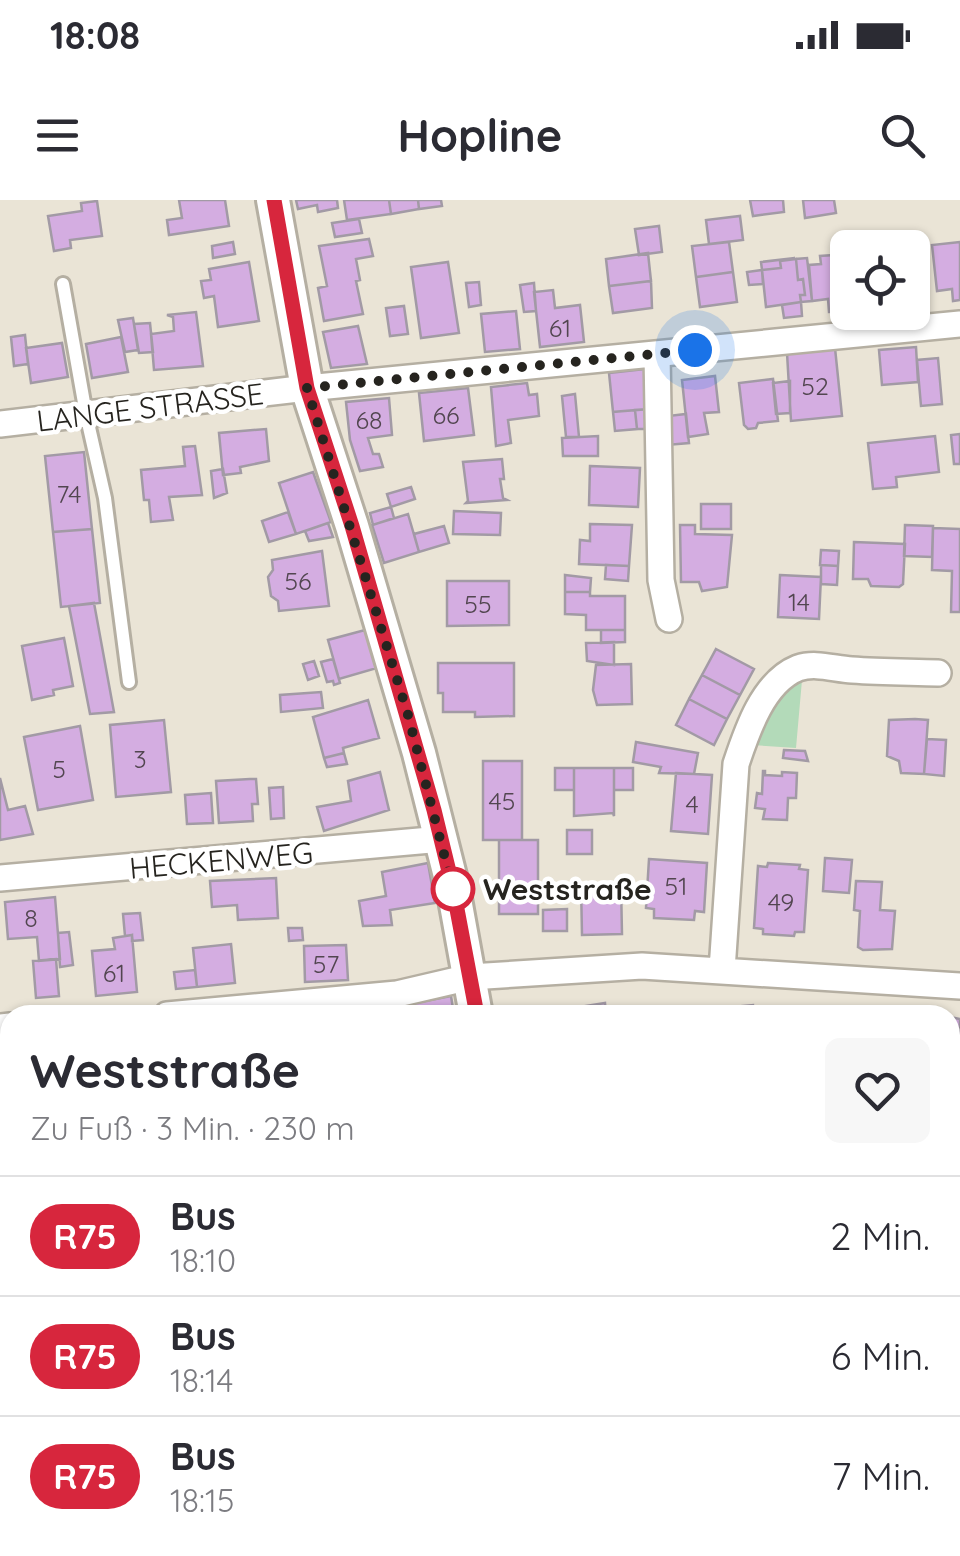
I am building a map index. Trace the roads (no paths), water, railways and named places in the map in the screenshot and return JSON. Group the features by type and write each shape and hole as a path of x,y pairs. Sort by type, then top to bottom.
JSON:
{"street":[{"path":"274,200 307,388 352,526 442,839 474,1005"},
{"name":"LANGE STRASSE","path":"0,424 307,388 960,324"},
{"path":"657,354 661,580 669,619"},
{"path":"722,970 736,764 746,733 774,685 798,668 818,665 938,673"},
{"name":"HECKENWEG","path":"0,878 442,839"},
{"path":"277,1005 397,994 470,977 642,966 960,986"}],"lane":[{"path":"63,284 105,498 129,682"}],"place":[{"name":"Weststraße","path":"453,889"}]}
